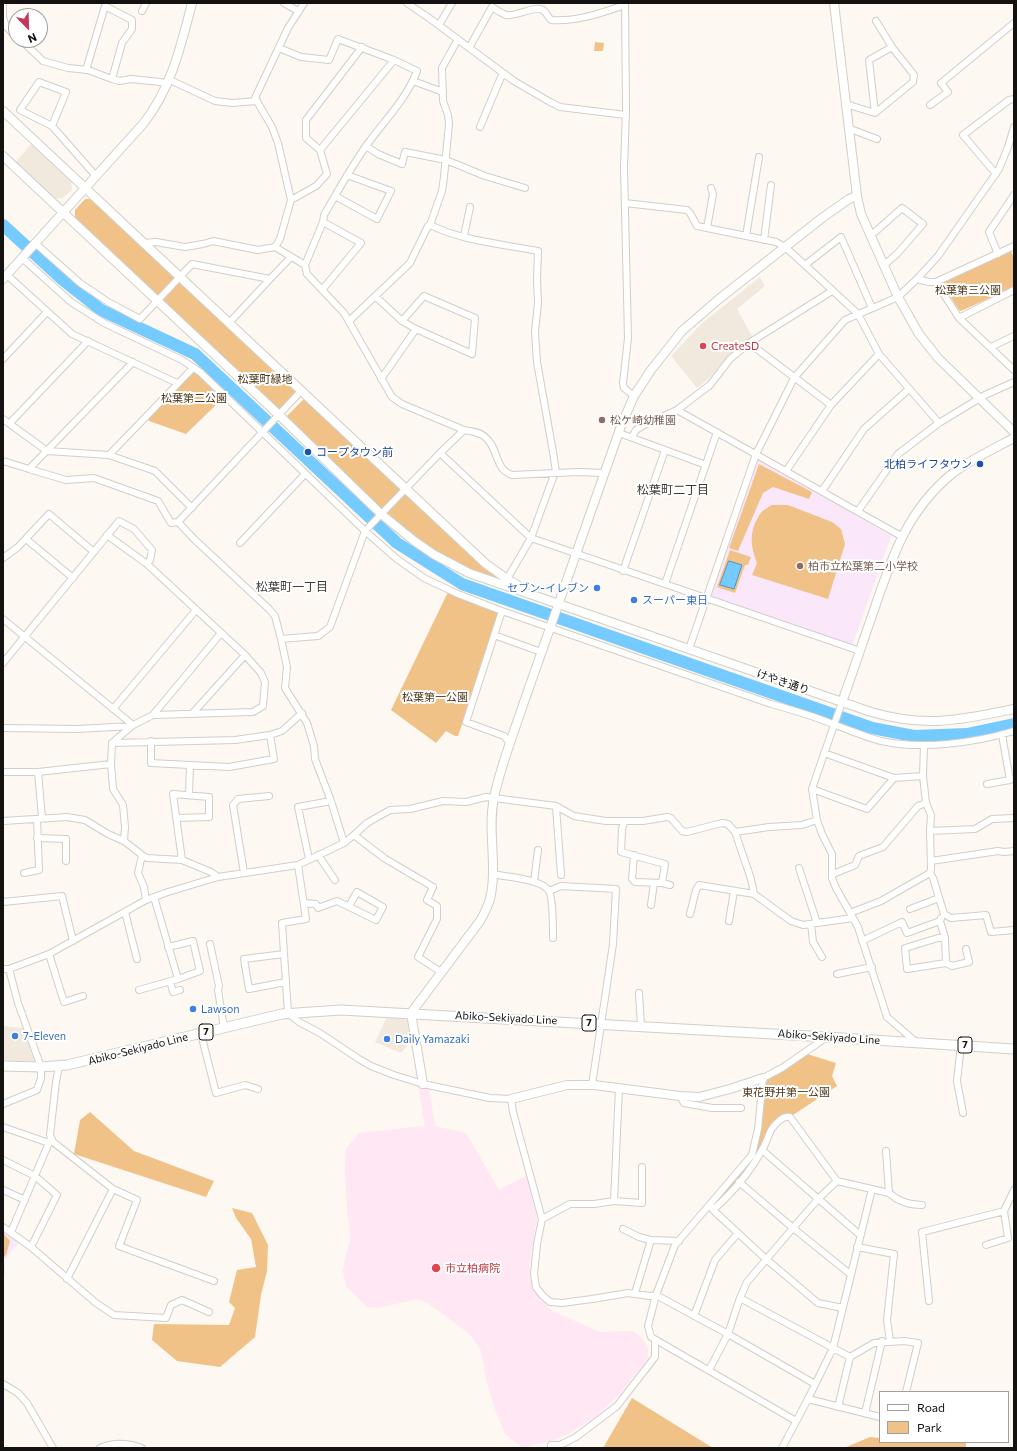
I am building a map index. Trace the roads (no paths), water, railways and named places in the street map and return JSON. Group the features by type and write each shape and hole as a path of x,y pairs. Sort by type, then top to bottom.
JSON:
{"main road":[{"name":"Abiko-Sekiyado Line","path":"3,1066 41,1068 90,1061 288,1013 341,1010 827,1036 1014,1049"}],"street":[{"path":"4,3 3,16 8,28"},
{"path":"142,11 146,3"},
{"path":"177,383 72,334 5,277 149,116 169,82 192,3"},
{"path":"284,3 298,11"},
{"path":"275,247 280,239 291,200 278,142 272,127 255,98 288,28 304,3"},
{"path":"406,3 439,25 514,81 560,107 626,115"},
{"path":"439,25 452,3"},
{"path":"834,3 857,196 870,234 898,297 907,314 928,346 1014,432"},
{"path":"469,48 492,7 507,15 540,9 544,11 551,20 556,21 583,18 602,13 625,4 626,115 624,168 628,338 623,383 624,388 634,396"},
{"path":"86,70 105,6 132,20 132,29 122,43 112,79"},
{"path":"875,113 913,82 914,75 892,47 876,21"},
{"path":"930,106 948,92 941,83 1014,23"},
{"path":"279,48 301,57 329,60 338,39 394,60 417,71 406,94 366,146 347,175 324,215 323,222 304,265 307,274 344,313 392,397 402,404 464,430 474,432 485,437 491,444 504,473 512,475 555,472 604,473"},
{"path":"349,321 410,263 428,226 430,225 442,191 449,123 443,101 442,68 458,39"},
{"path":"875,113 869,60 892,47"},
{"path":"29,48 43,61 68,68 86,70 119,81 131,79 169,82 215,100 232,102 257,101"},
{"path":"291,200 316,186 327,174 320,150 306,138 306,120 362,48"},
{"path":"320,150 394,60"},
{"path":"480,127 501,77 504,74"},
{"path":"413,81 443,92"},
{"path":"52,126 66,92 39,82 20,110 52,126 96,176"},
{"path":"996,174 963,135 1009,100 1014,99"},
{"path":"845,105 875,113"},
{"path":"3,111 486,564 507,579 530,592 558,604"},
{"path":"689,649 756,454 794,378 845,320 898,297 938,256 996,174 1008,147 1014,127"},
{"path":"849,131 853,130 876,138"},
{"path":"366,146 378,154 402,164 405,152 446,160 485,176 525,188"},
{"path":"3,156 158,301 379,516 444,561 469,573 558,604"},
{"path":"746,236 760,157"},
{"path":"335,196 377,219 391,191 347,175"},
{"path":"764,240 771,185"},
{"path":"707,228 713,194 711,188"},
{"path":"998,254 989,232 1014,195"},
{"path":"423,1084 411,1013 481,919 490,898 494,798 510,743 575,554 618,433 634,396 651,370 682,331 719,299 785,247 849,198 857,196"},
{"path":"625,203 687,210 697,226 776,242 785,247 858,314 879,354 939,423"},
{"path":"464,236 470,207"},
{"path":"870,234 875,232 902,208 924,224 897,254 884,265"},
{"path":"322,290 361,244 323,222"},
{"path":"430,225 492,243 538,251 538,303 536,332 537,362 554,452 555,472 531,538 507,579"},
{"path":"805,265 841,237 872,308"},
{"path":"143,243 156,242 184,247 213,241 258,250 275,247 304,265"},
{"path":"34,244 80,283 108,302 140,319 192,264 270,279"},
{"path":"917,279 936,282 1014,246"},
{"path":"23,256 71,302 104,323 182,360 200,372 264,431 305,474 367,529 396,559 424,578 458,594 502,611 835,723 864,736 881,741 924,746 983,739 1014,731"},
{"path":"229,323 291,258"},
{"path":"936,282 959,318 1014,370"},
{"path":"959,318 1014,290"},
{"path":"632,437 636,430 677,410 710,385 730,359 750,343 832,291"},
{"path":"375,296 402,321 416,329 472,354 475,318 424,296 402,321"},
{"path":"3,359 47,312"},
{"path":"381,379 416,329"},
{"path":"991,348 1014,336"},
{"path":"10,423 88,341"},
{"path":"750,343 831,405"},
{"path":"786,471 831,405 879,354"},
{"path":"29,469 133,362"},
{"path":"109,455 193,368"},
{"path":"858,511 898,454 939,423 980,398 1014,382"},
{"path":"822,491 864,429 909,389"},
{"path":"3,461 66,480 94,478 158,501 172,523 178,522 302,390"},
{"path":"677,410 901,536"},
{"path":"3,418 48,451 109,455 155,471 192,508"},
{"path":"281,639 318,636 330,627 367,529 464,430"},
{"path":"665,584 717,432"},
{"path":"618,433 706,465"},
{"path":"916,1042 887,1017 872,967 862,941 851,915 832,878 832,854 822,834 812,789 890,562 901,536 928,498 953,474 979,456 1014,438"},
{"path":"623,571 665,450"},
{"path":"440,453 531,538 623,571 860,651"},
{"path":"240,543 305,474"},
{"path":"3,558 18,547 49,514 94,552"},
{"path":"3,663 119,521 134,529 152,550 150,560 147,564"},
{"path":"178,522 194,539 269,608 275,616 287,667 285,688 307,723 314,746 315,760 331,801 344,843"},
{"path":"107,535 147,564 245,655 261,673 265,682 264,706 253,712 153,715"},
{"path":"26,539 73,578"},
{"name":"けやき通り","path":"558,604 689,649 841,706 887,717 918,721 953,721 1014,709"},
{"path":"113,709 196,610"},
{"path":"502,611 466,722 504,736 510,743"},
{"path":"3,620 132,726"},
{"path":"124,841 125,827 123,805 113,788 111,764 112,743 132,726 153,715 221,633"},
{"path":"494,635 541,652"},
{"path":"192,714 245,655"},
{"path":"112,743 235,740 270,735 282,731 302,713"},
{"path":"3,728 77,729 132,726"},
{"path":"151,741 151,763 229,767 274,759 270,735"},
{"path":"987,784 1010,780 1002,735"},
{"path":"924,746 923,776 926,803 931,815 930,873 933,878 944,914 951,918 986,915 991,932 1014,930"},
{"path":"824,753 894,778 923,776"},
{"path":"3,772 38,772 111,764"},
{"path":"189,795 190,765"},
{"path":"24,873 39,870 37,838 39,819 38,772"},
{"path":"812,789 867,809 894,778"},
{"path":"176,818 209,817 208,797 173,794 176,818 182,860"},
{"path":"244,873 233,805 238,799 269,796"},
{"path":"3,1104 37,1090 41,1078 41,1068 6,969 49,954 154,897 218,877 298,865 344,843 367,822 390,810 410,808 443,801 461,802 486,797 556,806 574,816 606,821 643,821 667,817 671,818 682,831 687,832 722,823 728,824 735,832 751,879 754,894"},
{"path":"309,859 298,807 331,801"},
{"path":"832,874 855,865 859,856 883,847 918,806 926,803"},
{"path":"556,806 561,875"},
{"path":"3,820 67,817 85,820 108,834 124,841 142,855 153,859 182,860 218,877"},
{"path":"930,831 975,829 992,819 1014,818"},
{"path":"735,832 769,827 802,825 818,820"},
{"path":"624,822 622,829 621,852 665,864 662,883"},
{"path":"354,835 384,858 433,887 427,900 437,906 437,919 418,957 441,972"},
{"path":"37,838 66,839 66,861"},
{"path":"534,882 538,850"},
{"path":"931,861 998,851 1014,851"},
{"path":"142,855 138,873 144,887 146,900"},
{"path":"318,855 335,880"},
{"path":"634,855 632,879 635,882 662,883 670,885"},
{"path":"298,865 306,920 282,923 288,1013 299,1022 320,1033 371,1066 394,1075 423,1084 490,1098 511,1099 567,1085 592,1085 680,1096 700,1097 763,1078 782,1068 827,1036"},
{"path":"799,868 814,923 813,942 822,957"},
{"path":"690,914 696,890 699,886 754,894 791,921 803,925 851,915 882,901 930,873"},
{"path":"492,874 534,882 540,884 549,891 554,938"},
{"path":"651,905 654,883"},
{"path":"549,891 561,886 616,889 613,944 592,1085"},
{"path":"729,921 734,891"},
{"path":"304,903 316,904 318,908 337,901 376,920 384,907 357,892 349,906"},
{"path":"3,902 62,896 73,941"},
{"path":"154,897 178,979"},
{"path":"910,909 939,898"},
{"path":"125,912 137,958"},
{"path":"862,941 902,922 907,933 940,920 944,914"},
{"path":"940,920 945,938 946,963"},
{"path":"945,938 938,938 905,948 907,969 946,963 952,966 969,962 966,948"},
{"path":"139,990 200,971 193,941 168,947"},
{"path":"210,944 219,986 218,990 224,1028"},
{"path":"49,954 64,1002 83,996"},
{"path":"284,954 244,959 249,989 286,982"},
{"path":"837,974 872,967"},
{"path":"170,981 173,992 180,990"},
{"path":"639,993 641,1026"},
{"path":"201,1034 216,1093 245,1085 258,1089"},
{"path":"962,1045 957,1081 963,1113"},
{"path":"11,1232 50,1140 59,1066"},
{"path":"763,1078 758,1129 752,1155 712,1208 675,1245 656,1295 648,1326 651,1338 796,1421"},
{"path":"614,1201 619,1088"},
{"path":"680,1096 684,1103 712,1108 741,1108"},
{"path":"511,1099 513,1112 542,1219 537,1244 534,1274 536,1287 542,1295 550,1302 562,1303 628,1293 650,1296 656,1295 815,1384"},
{"path":"712,1208 726,1198 762,1150 772,1130 784,1117 787,1116 790,1117 837,1181 889,1193 894,1198 909,1205 922,1205"},
{"path":"3,1127 50,1140 113,1189 137,1200 119,1246 214,1281"},
{"path":"762,1150 860,1235"},
{"path":"886,1151 889,1193"},
{"path":"3,1160 35,1176 57,1195 31,1247"},
{"path":"542,1219 570,1204 594,1204 614,1201 642,1203 642,1167"},
{"path":"709,1370 728,1334 740,1298 748,1282 819,1198 837,1181"},
{"path":"739,1182 850,1274"},
{"path":"68,1279 113,1189"},
{"path":"782,1448 833,1348 872,1189"},
{"path":"3,1190 25,1200"},
{"path":"986,1245 1008,1238 1004,1211 1014,1190"},
{"path":"712,1208 766,1259 818,1303 843,1308"},
{"path":"929,1302 922,1232 1004,1211"},
{"path":"3,1227 31,1247 96,1303 114,1315 166,1318 171,1305 182,1300 209,1312"},
{"path":"623,1229 639,1237 651,1240 679,1241"},
{"path":"694,1316 715,1260 738,1233"},
{"path":"635,1293 651,1240"},
{"path":"857,1247 894,1254 887,1320 890,1341"},
{"path":"740,1298 850,1357"},
{"path":"551,1448 551,1445 560,1445 576,1437 617,1406 655,1357 655,1340"},
{"path":"838,1407 850,1357 874,1342 904,1340 918,1343 906,1391"},
{"path":"865,1413 882,1341"},
{"path":"3,1384 18,1393 26,1403 54,1448"},
{"path":"808,1399 879,1417"},
{"path":"100,1448 108,1444 129,1444 142,1448"}],"water":[{"path":"729,561 742,565 734,589 720,585"}],"waterway":[{"path":"3,225 63,280 101,310 195,354 397,543 462,584 872,728 914,736 967,734 1014,724"}],"place":[{"name":"CreateSD","path":"703,346"},
{"name":"松ケ崎幼稚園","path":"602,420"},
{"name":"コープタウン前","path":"308,452"},
{"name":"北柏ライフタウン","path":"980,464"},
{"name":"柏市立松葉第二小学校","path":"800,566"},
{"name":"セブン-イレブン","path":"597,588"},
{"name":"スーパー東日","path":"634,600"},
{"name":"Lawson","path":"193,1009"},
{"name":"7-Eleven","path":"15,1036"},
{"name":"Daily Yamazaki","path":"387,1039"},
{"name":"市立柏病院","path":"436,1268"}],"district":[{"name":"松葉町二丁目","path":"673,490"},
{"name":"松葉町一丁目","path":"292,587"}],"park label":[{"name":"松葉第三公園","path":"968,290"},
{"name":"松葉町緑地","path":"265,379"},
{"name":"松葉第二公園","path":"194,398"},
{"name":"松葉第一公園","path":"435,697"},
{"name":"東花野井第一公園","path":"786,1092"}]}
